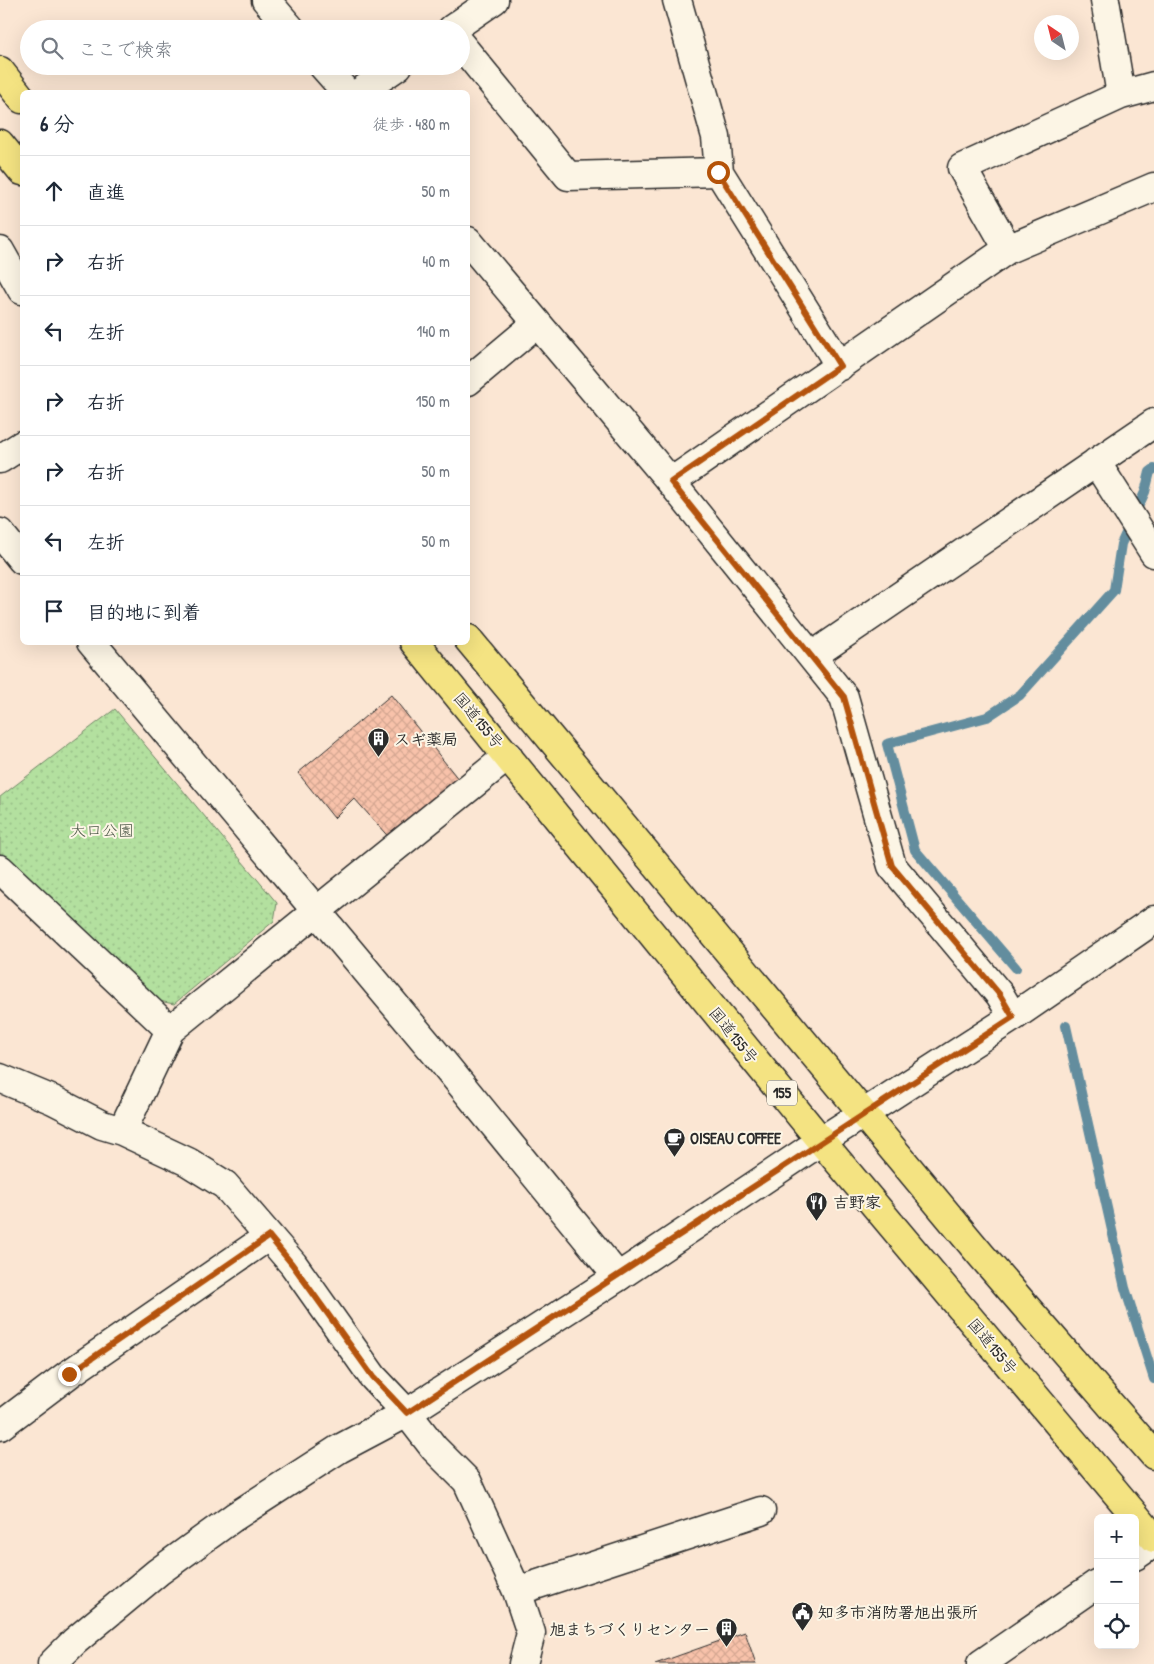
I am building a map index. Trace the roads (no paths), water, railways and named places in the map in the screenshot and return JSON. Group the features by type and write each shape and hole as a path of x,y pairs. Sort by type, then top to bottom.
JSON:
{"highway":[{"path":"0,71 20,96"},
{"path":"0,144 20,169"},
{"path":"470,641 863,1114 1080,1371 1154,1455"},
{"name":"国道155号","path":"416,645 821,1141 1154,1538"}],"street":[{"path":"266,0 283,20"},
{"path":"465,20 494,0"},
{"path":"677,0 716,137 718,172 840,366"},
{"path":"1105,0 1121,96"},
{"path":"470,56 568,176 718,172"},
{"path":"331,75 344,90"},
{"path":"363,90 385,75"},
{"path":"1008,249 962,168 1121,96 1154,86"},
{"path":"671,482 1008,249 1154,187"},
{"path":"470,243 671,482 844,697 892,866 1000,995 1013,1017"},
{"path":"0,251 20,286"},
{"path":"470,379 536,324"},
{"path":"812,656 1154,423"},
{"path":"0,459 20,446"},
{"path":"1096,462 1154,553"},
{"path":"0,533 20,558"},
{"path":"93,645 618,1277"},
{"path":"122,1131 170,1030 508,756"},
{"path":"0,868 170,1030"},
{"path":"52,1664 76,1641 158,1572 234,1517 339,1449 407,1413 618,1277 821,1141 1013,1017 1154,920"},
{"path":"0,1078 53,1100 102,1125 122,1131 188,1162 225,1185 292,1264 373,1377 407,1413 434,1448 467,1481 517,1591 531,1633 523,1664"},
{"path":"0,1426 69,1374 269,1236"},
{"path":"517,1591 761,1511"},
{"path":"1139,1553 1154,1543"},
{"path":"981,1664 1094,1586"}],"waterway":[{"path":"1016,968 915,850 887,744 987,717 1020,695 1114,590 1121,544 1145,492 1150,472 1154,469"},
{"path":"1066,1026 1125,1288 1154,1379"}],"place":[{"name":"スギ薬局","path":"378,758"},
{"name":"OISEAU COFFEE","path":"674,1157"},
{"name":"吉野家","path":"817,1221"},
{"name":"知多市消防署旭出張所","path":"802,1631"},
{"name":"旭まちづくりセンター","path":"726,1648"}],"park label":[{"name":"大口公園","path":"102,830"}]}
